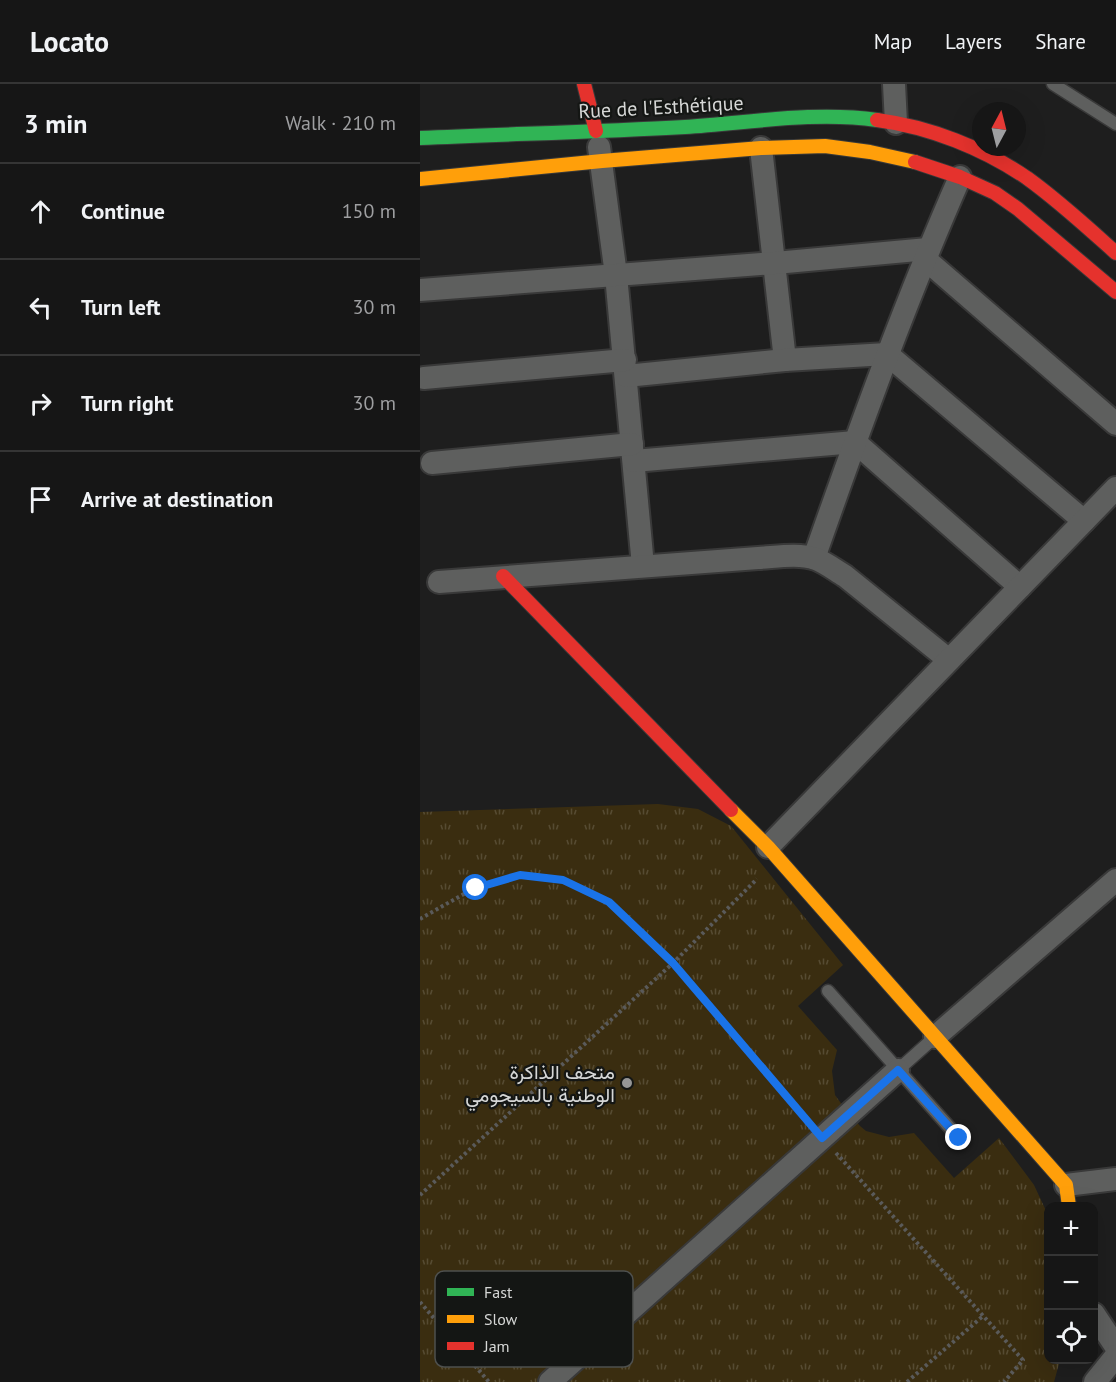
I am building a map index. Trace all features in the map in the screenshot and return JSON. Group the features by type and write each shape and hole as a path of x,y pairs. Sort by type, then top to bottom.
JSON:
{"street":[{"path":"584,84 602,161 616,275 643,566"},
{"path":"894,84 896,123"},
{"name":"Rue de l'Esthétique","path":"420,138 706,126 810,117 849,117 896,123 930,131 995,158 1026,177 1116,253"},
{"path":"420,179 761,148 825,146 870,152 926,165 995,193 1018,209 1116,292"},
{"path":"761,148 785,360"},
{"path":"814,558 887,354 926,254 960,177"},
{"path":"420,290 775,262 926,254 1116,424"},
{"path":"424,378 887,354 1084,521"},
{"path":"432,463 855,442 1020,587"},
{"path":"768,847 1116,488"},
{"path":"440,582 794,556 814,558 844,576 949,660"},
{"path":"503,576 768,847 935,1037 1068,1196 1116,1179"},
{"path":"935,1037 1116,880"},
{"path":"633,1308 898,1070"},
{"path":"1098,1320 1116,1347"},
{"path":"1095,1382 1116,1356"},
{"path":"550,1382 567,1367"}],"lane":[{"path":"1053,84 1116,124"},
{"path":"828,991 959,1138"},
{"path":"898,1070 935,1037"}],"path":[{"path":"420,919 476,888 520,875 563,880 609,902 673,963 822,1138 1023,1360 1004,1382"},
{"path":"420,1196 673,963 757,879"},
{"path":"420,1302 435,1319"},
{"path":"907,1382 983,1316"},
{"path":"476,1367 489,1382"}],"green space":[{"name":"متحف الذاكرة الوطنية بالسيجومي","path":"658,804 698,809 731,826 843,965 798,1006 837,1050 832,1071 835,1095 840,1102 866,1131 889,1137 914,1133 954,1178 999,1138 1034,1185 1044,1206 1044,1364 1059,1364 1054,1382 420,1382 420,812"}],"traffic: fast":[{"path":"420,138 685,127 805,117 877,120"}],"traffic: slow":[{"path":"420,179 761,148 825,146 870,152 915,162"},
{"path":"731,810 768,847 1066,1185 1068,1202"}],"traffic: jam":[{"path":"584,84 596,131"},
{"path":"877,120 917,128 955,140 1010,167 1073,214 1116,253"},
{"path":"915,162 960,177 995,193 1018,209 1116,292"},
{"path":"503,576 731,810"}],"place":[{"name":"متحف الذاكرة الوطنية بالسيجومي","path":"627,1083"}],"route":[{"path":"476,888 520,875 563,880 609,902 673,963 822,1138 898,1070 959,1138"}]}
